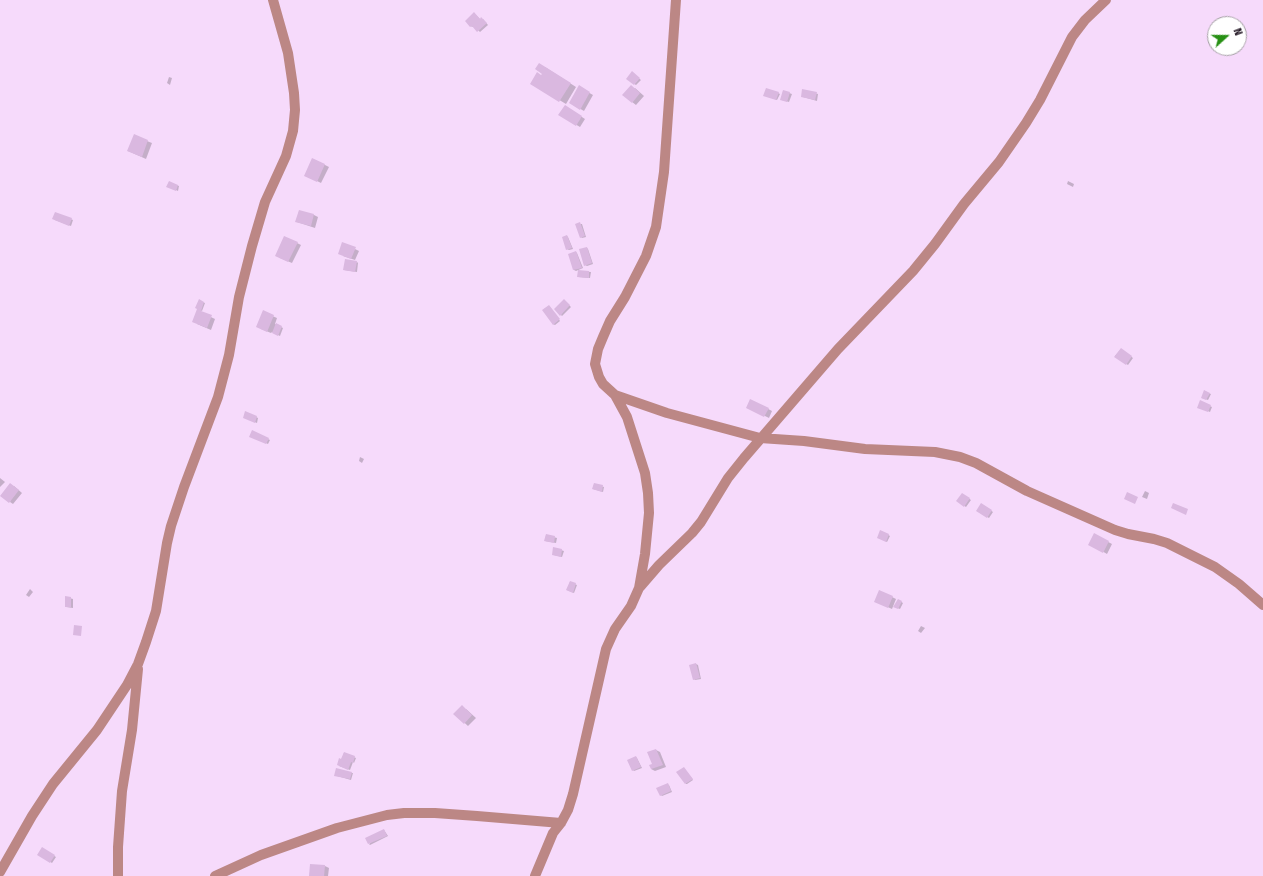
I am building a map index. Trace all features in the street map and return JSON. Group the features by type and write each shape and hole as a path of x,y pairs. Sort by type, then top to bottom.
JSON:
{"street":[{"path":"0,872 32,816 53,784 96,730 127,685 138,664 156,611 171,526 186,480 218,397 226,369 239,297 252,246 265,202 286,156 293,131 295,110 291,72 287,47 273,0"},
{"path":"639,588 649,513 645,473 627,418 615,395 603,384 595,364 598,349 610,321 625,297 646,256 656,226 664,172 676,0"},
{"path":"535,876 553,833 561,823 568,810 606,649 615,629 630,606 639,588 659,565 692,533 728,478 760,438 838,349 908,276 935,244 964,204 999,162 1026,123 1040,100 1077,30 1106,0"},
{"path":"615,395 667,413 760,438 804,441 865,449 935,452 960,457 976,463 1027,491 1115,530 1166,543 1215,567 1239,584 1263,605"},
{"path":"118,876 118,847 122,791 134,716 138,664"},
{"path":"215,876 261,855 330,830 387,815 404,813 435,813 561,823"}],"building":[{"path":"474,12 480,19 481,17 487,23 477,32 465,21"},
{"path":"539,63 571,83 559,102 530,84 537,72 541,75 542,74 535,69"},
{"path":"632,71 640,78 634,85 626,79"},
{"path":"579,85 590,92 580,110 569,103"},
{"path":"631,85 640,93 632,103 622,95"},
{"path":"766,88 779,92 776,100 763,96"},
{"path":"802,89 817,92 815,100 801,97"},
{"path":"783,90 790,92 787,102 780,100"},
{"path":"565,105 582,116 576,126 558,115"},
{"path":"134,134 148,140 142,157 127,151"},
{"path":"312,158 325,164 317,182 304,176"},
{"path":"169,181 178,185 176,191 166,187"},
{"path":"299,210 314,214 311,226 295,222"},
{"path":"55,212 72,218 69,226 52,219"},
{"path":"580,222 585,236 580,238 575,224"},
{"path":"567,235 572,248 566,250 562,237"},
{"path":"284,236 298,242 288,262 275,256"},
{"path":"342,242 356,247 351,259 338,254"},
{"path":"587,247 592,263 584,266 579,249"},
{"path":"576,251 582,268 573,270 568,254"},
{"path":"345,259 357,261 355,272 343,270"},
{"path":"578,270 589,271 589,278 577,277"},
{"path":"199,299 204,302 201,311 212,315 207,328 192,322 197,309 195,308"},
{"path":"564,299 570,305 560,316 554,309"},
{"path":"549,305 560,319 553,325 542,310"},
{"path":"263,310 274,315 267,332 256,327"},
{"path":"276,323 282,326 278,336 272,333"},
{"path":"1121,348 1132,356 1126,365 1114,357"},
{"path":"1204,390 1210,393 1206,400 1201,398"},
{"path":"750,399 769,408 764,417 746,408"},
{"path":"1200,400 1211,405 1208,412 1197,408"},
{"path":"245,411 257,416 255,423 243,418"},
{"path":"252,430 269,438 266,444 249,437"},
{"path":"10,483 19,490 9,503 0,496"},
{"path":"594,483 603,485 602,492 592,489"},
{"path":"1127,492 1138,497 1135,504 1124,499"},
{"path":"962,493 970,498 964,507 956,501"},
{"path":"981,503 992,510 987,518 976,511"},
{"path":"1173,503 1188,509 1186,515 1171,508"},
{"path":"880,530 889,534 886,542 877,538"},
{"path":"1094,533 1109,541 1103,553 1088,545"},
{"path":"546,534 555,536 554,543 544,541"},
{"path":"553,547 562,549 561,557 552,555"},
{"path":"570,581 576,583 573,593 566,590"},
{"path":"879,590 893,596 888,608 874,602"},
{"path":"65,596 71,597 71,607 65,607"},
{"path":"898,599 902,601 898,609 893,607"},
{"path":"74,625 82,626 81,636 73,635"},
{"path":"696,663 700,678 693,680 689,665"},
{"path":"462,705 472,715 464,724 453,714"},
{"path":"656,749 663,765 651,769 649,765 652,764 647,752"},
{"path":"344,752 355,756 353,763 351,762 348,770 337,765 339,758 341,759"},
{"path":"636,756 641,767 632,771 627,760"},
{"path":"684,767 693,779 685,784 676,772"},
{"path":"336,768 352,772 350,779 334,776"},
{"path":"668,783 671,791 660,796 656,788"},
{"path":"384,829 387,836 368,844 365,838"},
{"path":"42,847 55,855 50,863 37,855"},
{"path":"310,864 325,865 324,876 309,876"}]}
